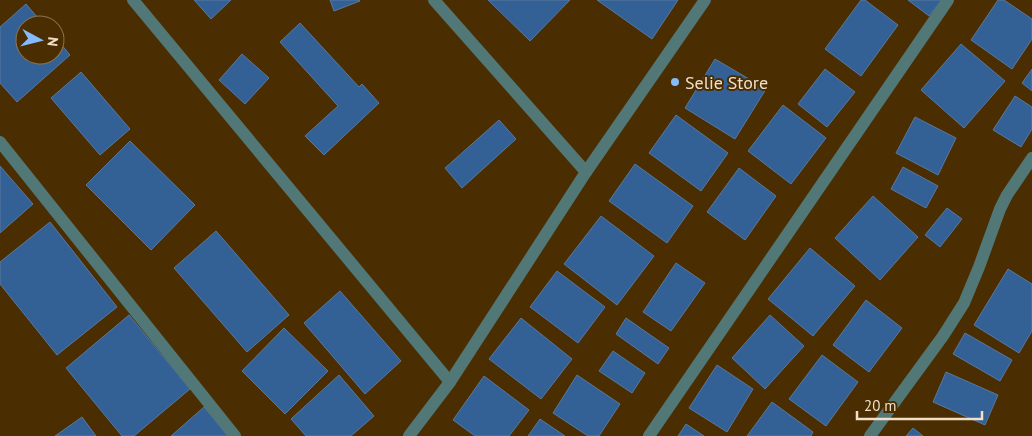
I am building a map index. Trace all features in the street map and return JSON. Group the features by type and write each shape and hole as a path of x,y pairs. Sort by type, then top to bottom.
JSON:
{"street":[{"path":"133,0 450,382"},
{"path":"434,0 586,172"},
{"path":"409,436 450,382 586,172 705,0"},
{"path":"649,436 948,0"},
{"path":"0,142 236,436"},
{"path":"870,436 943,336 964,303 1000,209 1007,195 1032,158"}],"building":[{"path":"194,0 231,0 211,19"},
{"path":"330,0 359,0 360,1 334,11"},
{"path":"488,0 570,0 530,41"},
{"path":"597,0 678,0 652,39"},
{"path":"861,0 865,0 898,25 861,76 825,49"},
{"path":"908,0 942,0 929,16"},
{"path":"998,0 1004,0 1032,19 1032,39 1012,69 971,40"},
{"path":"26,4 35,15 15,15 15,65 59,65 17,102 0,83 0,27"},
{"path":"300,23 359,87 362,84 379,103 324,155 305,136 338,106 280,42"},
{"path":"961,44 1005,81 964,128 921,90"},
{"path":"65,49 70,55 65,59"},
{"path":"242,54 269,78 245,104 219,80"},
{"path":"715,59 766,89 735,139 685,108"},
{"path":"825,69 855,92 827,127 798,104"},
{"path":"1032,69 1032,91 1022,83"},
{"path":"81,72 130,129 100,155 51,98"},
{"path":"1015,96 1032,107 1032,129 1021,147 993,130"},
{"path":"783,105 826,138 791,184 748,151"},
{"path":"676,115 728,153 701,191 649,153"},
{"path":"915,117 956,138 938,175 896,153"},
{"path":"499,120 516,139 462,188 445,168"},
{"path":"130,141 195,205 151,250 86,185"},
{"path":"635,164 693,206 667,243 609,201"},
{"path":"0,166 33,204 0,233"},
{"path":"903,167 938,186 926,208 891,189"},
{"path":"739,168 776,196 745,240 707,212"},
{"path":"873,196 918,237 880,280 835,238"},
{"path":"947,208 962,219 940,247 925,235"},
{"path":"601,216 654,256 617,305 564,264"},
{"path":"50,222 117,307 57,355 0,284 0,262"},
{"path":"216,231 289,315 247,352 174,268"},
{"path":"810,248 855,286 813,336 768,299"},
{"path":"676,263 705,283 671,331 643,312"},
{"path":"1008,269 1032,284 1032,331 1019,353 974,325"},
{"path":"557,271 605,307 578,343 530,307"},
{"path":"340,291 401,361 365,394 304,323"},
{"path":"866,300 902,328 869,372 833,345"},
{"path":"129,315 190,389 134,436 122,436 66,368"},
{"path":"770,315 804,346 765,389 732,358"},
{"path":"521,318 572,359 541,399 489,359"},
{"path":"626,318 669,348 658,364 616,334"},
{"path":"284,328 328,371 285,414 242,371"},
{"path":"965,333 1012,360 1000,381 953,354"},
{"path":"613,351 645,373 632,393 599,371"},
{"path":"822,355 858,382 826,426 789,399"},
{"path":"717,365 753,389 727,432 689,408"},
{"path":"946,372 998,395 985,425 933,402"},
{"path":"339,375 374,416 351,436 306,436 291,419"},
{"path":"577,375 620,404 599,436 588,436 553,413"},
{"path":"484,376 529,410 509,436 475,436 453,420"},
{"path":"772,402 813,432 811,436 747,436"},
{"path":"204,407 228,436 171,436"},
{"path":"82,417 96,436 55,436"},
{"path":"540,419 565,436 528,436"},
{"path":"686,424 704,436 678,436"},
{"path":"913,428 923,436 906,436"}],"place":[{"name":"Selie Store","path":"675,82"}]}
